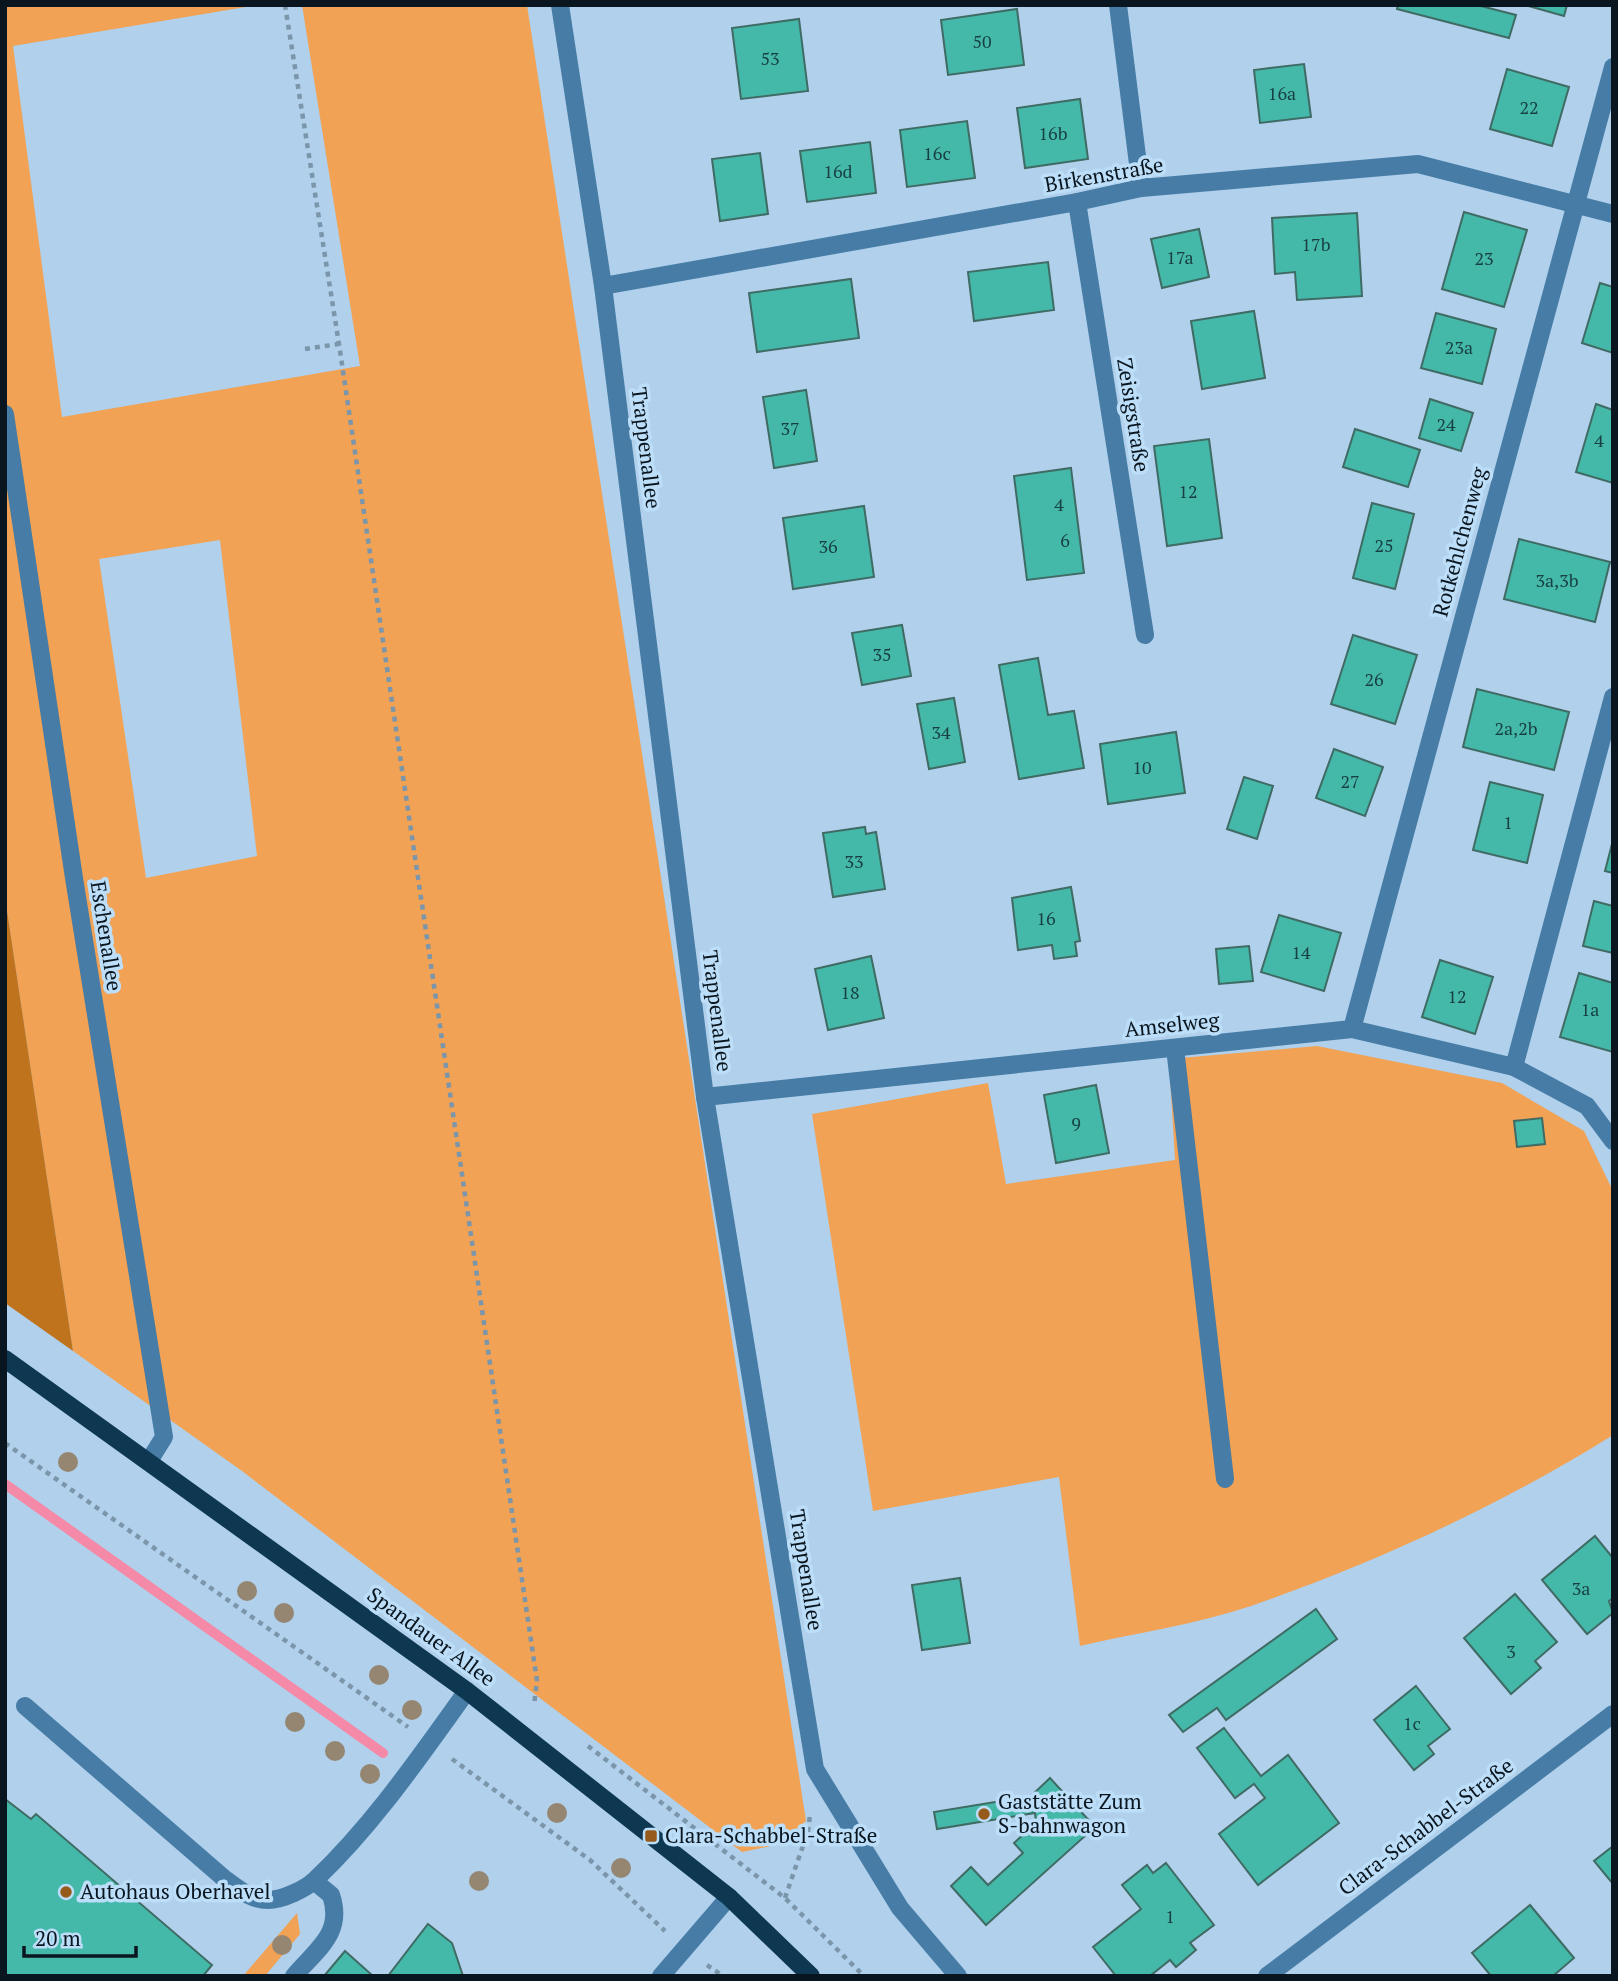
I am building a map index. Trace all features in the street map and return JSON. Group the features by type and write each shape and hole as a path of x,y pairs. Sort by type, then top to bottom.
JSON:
{"main road":[{"name":"Spandauer Allee","path":"5,1359 467,1691 729,1897 811,1976"}],"street":[{"name":"Trappenallee","path":"560,5 603,286 705,1097 815,1769 900,1908 958,1976"},
{"path":"1118,5 1141,188"},
{"name":"Rotkehlchenweg","path":"1352,1029 1613,66"},
{"name":"Birkenstraße","path":"603,286 1077,202 1141,188 1418,164 1613,214"},
{"name":"Zeisigstraße","path":"1077,202 1145,635"},
{"name":"Eschenallee","path":"5,414 76,892 164,1437 149,1461"},
{"path":"1514,1067 1613,697"},
{"name":"Amselweg","path":"705,1097 1352,1029 1514,1067 1587,1106 1613,1141"},
{"path":"1175,1048 1225,1479"},
{"path":"25,1706 250,1897 278,1899 314,1881 401,1784 467,1691"},
{"name":"Clara-Schabbel-Straße","path":"1267,1976 1613,1714"},
{"path":"294,1976 331,1934 335,1923 331,1895 314,1881"},
{"path":"661,1976 729,1897"}],"path":[{"path":"285,5 339,344 537,1681 534,1705"},
{"path":"305,349 339,344"},
{"path":"5,1443 430,1743 590,1860 684,1949 723,1976"},
{"path":"815,1769 808,1831 785,1898 864,1976"}],"shaded area":[{"path":"5,5 258,5 13,46 62,417 360,366 302,5 527,5 806,1821 781,1844 742,1852 242,1471 73,1351 5,897","holes":["220,540 257,856 146,878 99,559"]},
{"path":"5,897 73,1351 5,1303"},
{"path":"1317,1046 1502,1083 1584,1131 1613,1191 1613,1435 1482,1508 1345,1571 1231,1612 1080,1646 1059,1477 873,1511 812,1114 988,1083 1006,1184 1175,1160 1169,1059"},
{"path":"297,1913 300,1934 265,1976 243,1976"}],"building":[{"path":"1398,5 1477,5 1516,15 1509,38 1397,9"},
{"path":"1525,5 1567,5 1564,16"},
{"path":"1017,9 1024,65 948,75 941,20"},
{"path":"799,19 808,91 741,99 732,28"},
{"path":"1304,64 1311,117 1260,123 1254,70"},
{"path":"1507,69 1569,87 1552,146 1490,129"},
{"path":"1080,99 1088,159 1025,168 1017,108"},
{"path":"967,121 975,178 907,187 900,130"},
{"path":"870,142 876,193 807,202 800,151"},
{"path":"760,153 768,214 720,221 712,159"},
{"path":"1464,212 1527,230 1504,307 1442,289"},
{"path":"1357,213 1362,296 1297,300 1295,272 1275,274 1272,218"},
{"path":"1199,229 1209,277 1162,288 1151,239"},
{"path":"1048,262 1054,310 974,321 968,272"},
{"path":"851,279 859,338 757,352 749,293"},
{"path":"1600,283 1613,287 1613,353 1582,343"},
{"path":"1254,311 1265,378 1202,389 1191,321"},
{"path":"1436,313 1496,329 1482,384 1421,368"},
{"path":"806,390 817,461 774,468 763,397"},
{"path":"1430,399 1473,413 1461,451 1419,438"},
{"path":"1596,404 1613,410 1613,483 1576,472"},
{"path":"1355,429 1420,450 1408,487 1343,467"},
{"path":"1209,439 1222,538 1167,546 1154,446"},
{"path":"1071,468 1084,573 1027,580 1014,476"},
{"path":"1372,503 1414,514 1395,589 1353,578"},
{"path":"864,506 874,577 793,589 783,518"},
{"path":"1519,539 1610,562 1595,622 1504,599"},
{"path":"902,625 911,676 862,685 852,633"},
{"path":"1353,635 1417,655 1395,724 1331,704"},
{"path":"1038,658 1048,715 1074,711 1084,768 1019,779 999,665"},
{"path":"1477,689 1569,712 1554,770 1463,747"},
{"path":"954,698 965,762 929,769 917,704"},
{"path":"1176,732 1185,793 1108,804 1100,744"},
{"path":"1334,749 1383,767 1365,816 1316,798"},
{"path":"1244,777 1273,786 1257,839 1227,829"},
{"path":"1490,782 1543,795 1527,863 1473,850"},
{"path":"865,827 866,834 876,832 885,889 833,897 823,833"},
{"path":"1613,840 1613,873 1605,871"},
{"path":"1071,887 1080,941 1075,942 1077,956 1054,959 1052,945 1018,950 1012,898"},
{"path":"1594,901 1613,906 1613,953 1583,946"},
{"path":"1279,915 1341,933 1324,991 1261,972"},
{"path":"1249,946 1253,981 1219,984 1216,949"},
{"path":"871,956 884,1018 828,1030 815,969"},
{"path":"1440,960 1493,977 1475,1034 1422,1017"},
{"path":"1579,973 1613,983 1613,1052 1560,1037"},
{"path":"1096,1085 1109,1153 1056,1163 1044,1095"},
{"path":"1542,1118 1545,1144 1517,1147 1514,1121"},
{"path":"1595,1536 1613,1558 1613,1598 1609,1601 1613,1613 1587,1634 1542,1580"},
{"path":"960,1578 970,1643 922,1650 912,1585"},
{"path":"1515,1594 1557,1642 1535,1661 1541,1668 1511,1694 1464,1638"},
{"path":"1316,1609 1337,1639 1226,1720 1217,1708 1183,1732 1169,1715"},
{"path":"1416,1686 1450,1729 1428,1746 1434,1754 1414,1770 1374,1720"},
{"path":"1224,1728 1261,1776 1288,1755 1339,1823 1258,1885 1219,1834 1265,1798 1254,1784 1235,1798 1197,1748"},
{"path":"1050,1778 1095,1827 986,1925 951,1886 971,1867 988,1885 1023,1853 1014,1843 1036,1823 1035,1813 937,1829 934,1812 1031,1796"},
{"name":"Autohaus Oberhavel","path":"5,1799 31,1819 36,1814 212,1965 203,1976 5,1976"},
{"path":"1613,1846 1613,1884 1594,1861"},
{"path":"1166,1863 1214,1925 1190,1943 1196,1950 1176,1967 1170,1960 1150,1976 1116,1976 1093,1947 1141,1909 1122,1885 1147,1865 1153,1873"},
{"path":"1530,1905 1574,1958 1553,1976 1491,1976 1472,1953"},
{"path":"428,1924 452,1943 463,1976 388,1976"},
{"path":"345,1951 373,1976 324,1976"}],"waterway":[{"path":"5,1484 383,1753"}],"place":[{"name":"Gaststätte Zum S-bahnwagon","path":"984,1814"},
{"name":"Clara-Schabbel-Straße","path":"651,1836"},
{"name":"Autohaus Oberhavel","path":"66,1892"}]}
